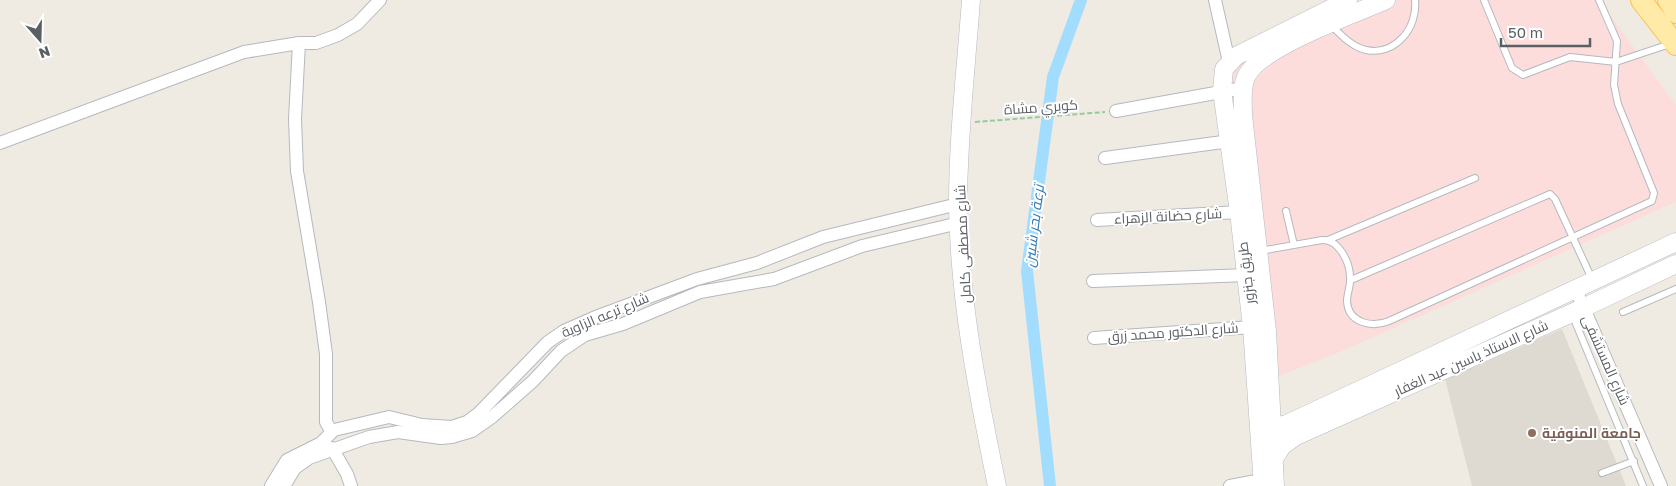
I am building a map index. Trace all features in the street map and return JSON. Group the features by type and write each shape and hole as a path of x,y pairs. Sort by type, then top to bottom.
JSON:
{"main road":[{"name":"شارع مصطفى كامل","path":"971,0 958,204 959,223 966,309 997,486"},
{"path":"1229,62 1251,48 1348,0"},
{"path":"1245,82 1252,67 1326,11 1386,0"},
{"path":"1641,0 1675,43"},
{"path":"1668,0 1676,12"},
{"name":"طريق جنزور","path":"1229,62 1224,70 1222,91 1240,212 1267,484"},
{"name":"طريق جنزور","path":"1245,82 1243,115 1267,331 1274,460 1267,484"},
{"name":"شارع الاستاذ ياسين عبد الغفار","path":"1272,423 1280,426 1287,424 1676,242"},
{"name":"شارع الاستاذ ياسين عبد الغفار","path":"1274,460 1282,446 1296,436 1676,264"},
{"path":"1469,338 1478,355"}],"street":[{"path":"0,143 244,52 299,43 316,43 338,35 357,24 380,0"},
{"path":"1215,0 1229,62"},
{"path":"299,43 295,119 297,171 320,302 326,354 326,422 330,429 334,430"},
{"path":"1116,111 1222,91 1245,82"},
{"path":"1104,158 1230,141"},
{"name":"شارع ترعه الزاوية","path":"271,486 287,460 321,443 334,430 389,417 436,427 459,425 479,413 548,342 564,331 598,316 697,278 757,263 823,237 958,204"},
{"name":"شارع حضانة الزهراء","path":"1097,220 1240,212"},
{"name":"شارع ترعه الزاوية","path":"284,486 302,463 332,448 390,432 406,432 441,438 462,435 492,417 533,381 560,351 585,335 623,324 700,292 774,279 862,246 959,223"},
{"path":"1093,281 1247,275"},
{"name":"شارع المستشفى","path":"1576,288 1577,310 1661,486"},
{"name":"شارع الدكتور محمد زرق","path":"1094,338 1252,326"},
{"path":"332,448 347,474 351,486"},
{"path":"1230,486 1267,484"}],"lane":[{"path":"1326,11 1342,36 1364,50 1378,51 1391,47 1402,40 1413,18 1415,0"},
{"path":"1484,0 1512,68 1518,74 1528,75 1570,57 1616,62 1675,43"},
{"path":"1328,240 1340,250 1348,265 1350,280 1347,303 1354,317 1367,324 1382,324 1648,203 1654,197 1618,104 1614,85 1618,46 1616,35 1599,0"},
{"path":"1259,251 1328,240 1475,178"},
{"path":"1350,280 1546,194 1553,196 1593,280"},
{"path":"1286,211 1294,245"},
{"path":"1624,312 1676,289"},
{"path":"1577,310 1644,486"},
{"path":"1602,473 1634,460"}],"path":[{"name":"كوبري مشاة","path":"985,121 1098,113"}],"shaded area":[{"path":"1398,0 1599,0 1676,105 1676,202 1333,355 1266,381 1230,65"},
{"name":"جامعة المنوفية","path":"1562,329 1626,486 1472,486 1445,379"}],"waterway":[{"name":"ترعة بحر شبين","path":"1050,486 1027,271 1053,77 1081,0"}],"place":[{"name":"جامعة المنوفية","path":"1532,433"}]}
